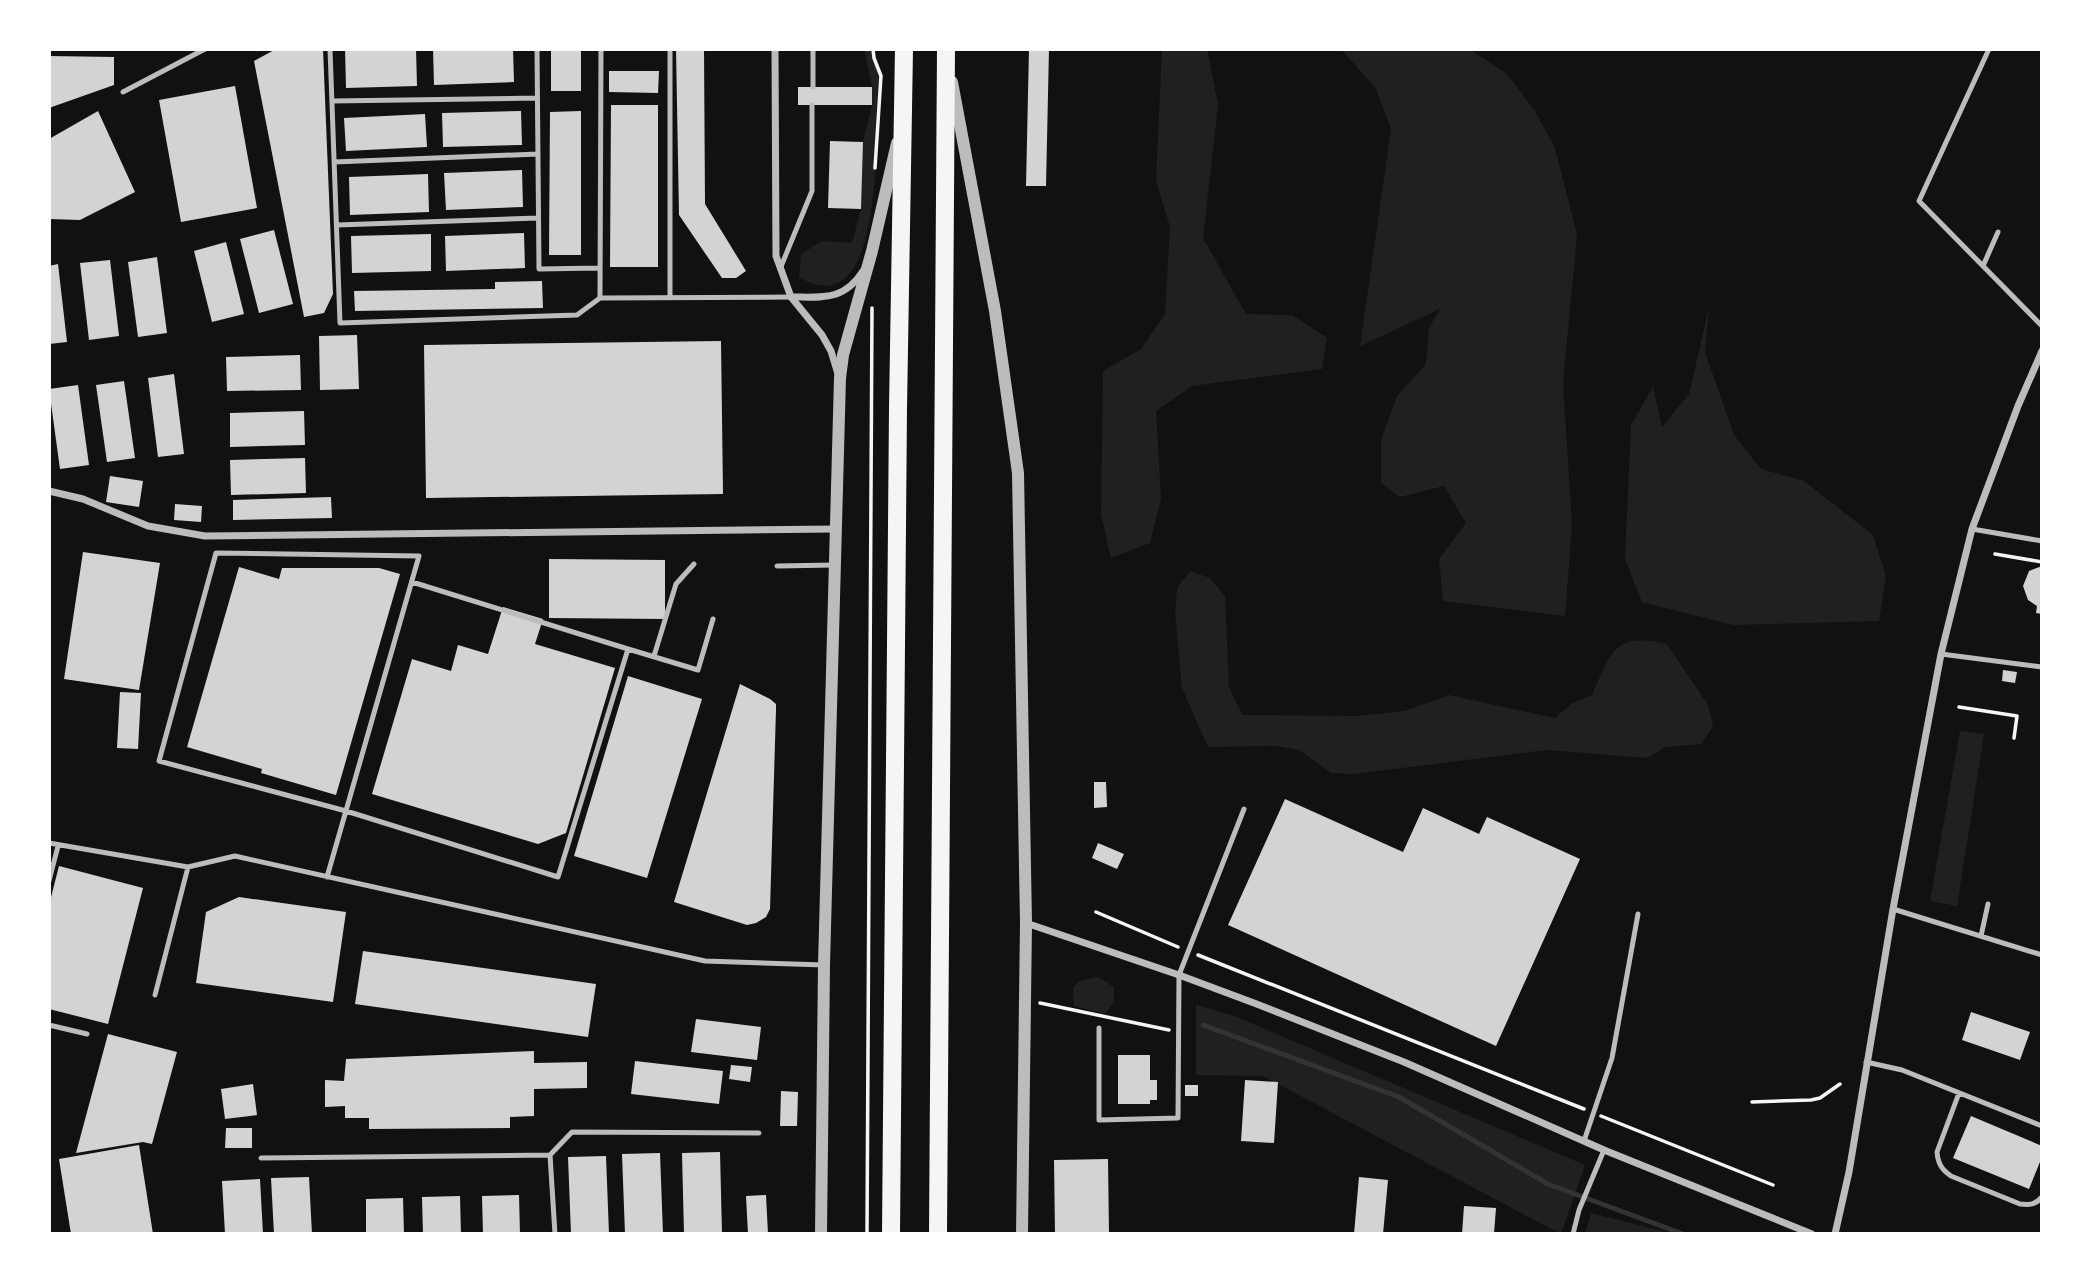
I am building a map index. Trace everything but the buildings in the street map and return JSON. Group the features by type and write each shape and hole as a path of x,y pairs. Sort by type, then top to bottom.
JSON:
{"highway":[{"path":"891,1234 904,49"},
{"path":"938,1234 946,51"}],"street":[{"path":"775,49 776,256 792,297 822,335 831,351 840,378"},
{"path":"946,51 995,311 1018,473 1027,923 1022,1234"},
{"path":"821,1234 824,965 840,378 850,327 869,262 904,112"},
{"path":"792,297 828,297 842,293 857,280 869,262"},
{"path":"1835,1234 1849,1172 1893,909 1941,654 1972,530 2008,431 2042,351"},
{"path":"49,491 83,499 148,526 205,536 835,529"},
{"path":"1027,923 1179,975 1404,1062 1604,1150 1812,1234"}],"lane":[{"path":"124,92 205,49"},
{"path":"330,49 341,323 577,315 600,298 792,297"},
{"path":"537,49 539,269 600,268"},
{"path":"600,298 601,49"},
{"path":"670,49 670,297"},
{"path":"813,49 813,87"},
{"path":"1989,49 1919,201 2042,326"},
{"path":"332,102 537,98"},
{"path":"780,268 812,191 812,105"},
{"path":"334,162 538,154"},
{"path":"337,225 538,218"},
{"path":"1983,266 1998,232"},
{"path":"1972,530 2042,541"},
{"path":"327,877 346,811 412,582 419,556 216,553 159,761 346,811 558,877 628,649"},
{"path":"654,656 676,584 694,564"},
{"path":"776,566 834,565"},
{"path":"412,582 698,670 713,619"},
{"path":"1941,654 2042,667"},
{"path":"1099,1028 1099,1120 1178,1118 1179,975 1244,809"},
{"path":"49,843 188,867 235,856 705,961 824,965"},
{"path":"49,881 58,846"},
{"path":"155,995 188,867"},
{"path":"1980,936 1988,904"},
{"path":"1893,909 2042,955"},
{"path":"1584,1141 1612,1058 1638,914"},
{"path":"49,1025 87,1034"},
{"path":"1866,1062 1902,1070 2042,1126"},
{"path":"1959,1093 1937,1152 1943,1170 2020,1204 2029,1205 2042,1197"},
{"path":"261,1158 550,1155 572,1132 759,1133"},
{"path":"1573,1234 1579,1210 1604,1150"},
{"path":"550,1155 555,1234"}],"path":[{"path":"867,1234 873,407"},
{"path":"1995,554 2042,562"},
{"path":"1959,707 2017,716 2014,738"},
{"path":"1096,912 1773,1185"},
{"path":"1040,1002 1178,1032"},
{"path":"1752,1102 1811,1100 1820,1098 1840,1084"}],"shaded area":[{"path":"864,49 873,49 881,76 870,220 864,246 854,267 841,281 823,286 799,277 801,254 822,241 852,243 861,209 863,142 872,105 872,87"},
{"path":"1162,49 1207,49 1218,105 1203,238 1246,314 1292,315 1327,338 1322,369 1192,386 1156,411 1161,498 1150,543 1111,558 1101,514 1103,371 1141,349 1165,314 1170,227 1156,181"},
{"path":"1341,49 1469,49 1507,74 1535,111 1555,148 1577,235 1563,383 1572,525 1565,616 1443,601 1439,559 1466,523 1444,486 1400,497 1381,483 1381,440 1397,396 1426,364 1429,328 1440,309 1360,346 1391,129 1376,89"},
{"path":"1709,308 1705,352 1734,435 1761,469 1804,481 1873,535 1886,576 1879,621 1733,625 1642,602 1625,559 1631,425 1653,387 1662,427 1689,394"},
{"path":"1190,571 1210,578 1225,596 1229,687 1242,715 1358,716 1405,711 1449,695 1555,718 1571,704 1592,695 1604,667 1617,648 1636,640 1667,644 1708,705 1713,726 1701,744 1666,747 1647,758 1547,750 1353,774 1331,773 1299,750 1277,746 1208,747 1182,688 1175,613 1177,588"},
{"path":"1960,731 1984,734 1957,906 1930,901"},
{"path":"1098,977 1114,987 1114,1002 1105,1014 1074,1006 1073,988 1079,981"},
{"path":"1196,1005 1232,1015 1585,1165 1561,1234 1263,1076 1196,1075"},
{"path":"1591,1213 1674,1234 1585,1234"}],"waterway":[{"path":"1203,1025 1399,1097 1548,1184 1683,1234"}]}
